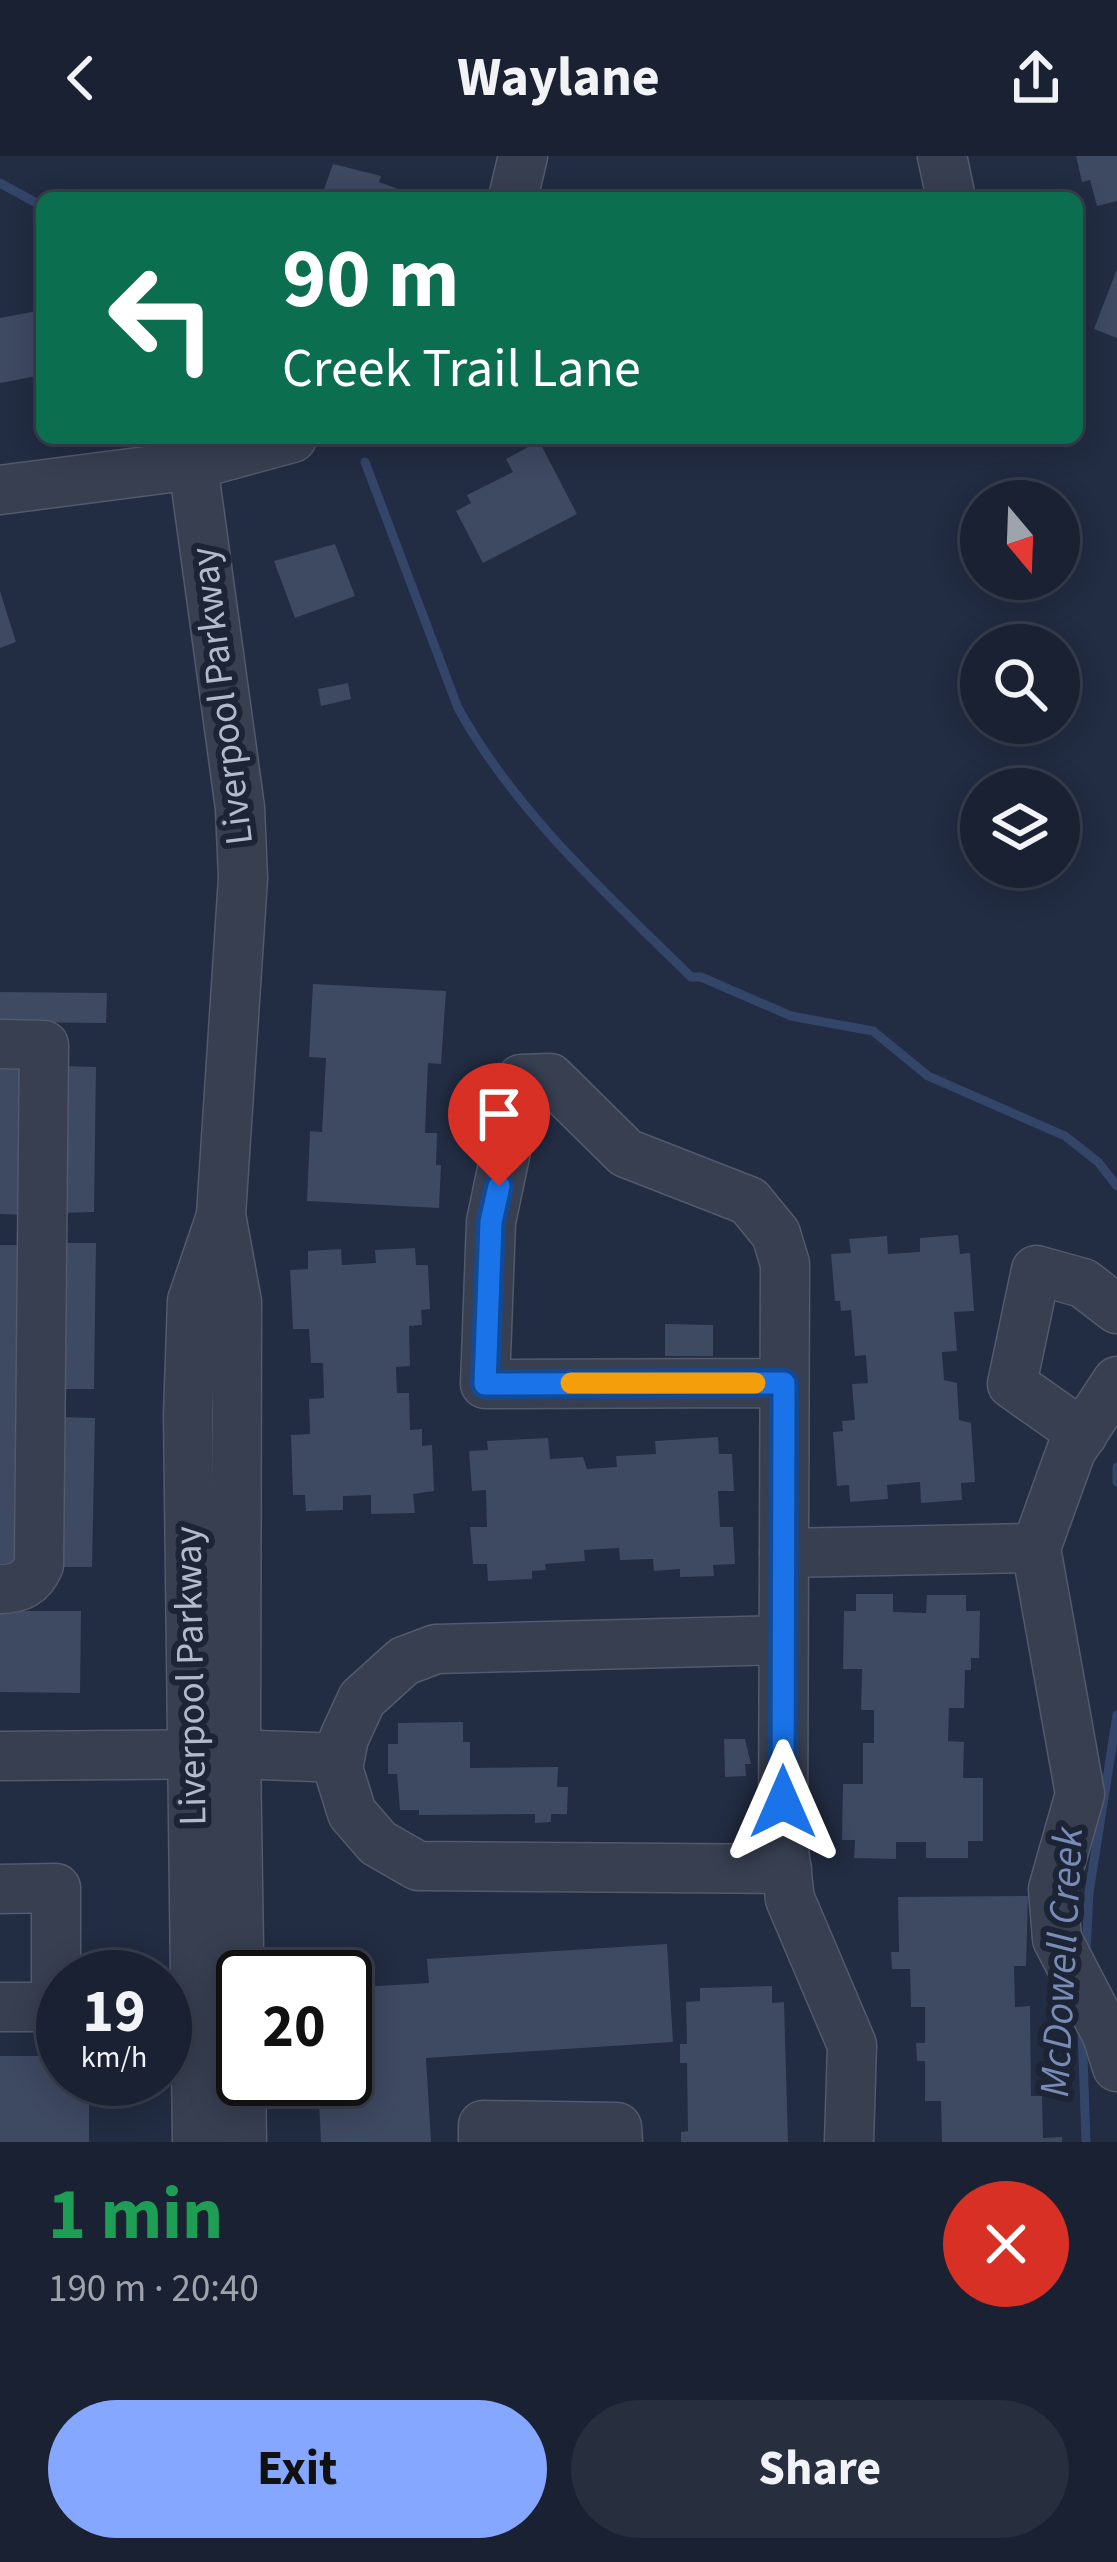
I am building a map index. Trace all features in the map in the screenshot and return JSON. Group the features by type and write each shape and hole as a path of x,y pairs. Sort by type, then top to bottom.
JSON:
{"street":[{"path":"514,192 523,156"},
{"path":"942,156 950,192"},
{"path":"0,490 193,465 270,444"},
{"name":"Liverpool Parkway","path":"193,465 240,808 243,878 221,1215 192,1301 188,1414 214,1754 197,2142"},
{"path":"0,1044 44,1045 39,1564 34,1577 21,1587 0,1589"},
{"path":"784,1383 485,1384 491,1222 521,1079 550,1078 626,1153 749,1201 776,1234 785,1264 787,1869 790,1899 851,2044 849,2142"},
{"path":"1082,1434 1012,1384 1036,1270 1083,1282 1117,1309"},
{"path":"1117,1381 1071,1450 1036,1548 1080,1795 1053,1889 1057,1939 1107,2035 1117,2067"},
{"path":"784,1553 1036,1548"},
{"path":"784,1640 436,1649 404,1661 362,1699 338,1768 352,1813 377,1844 418,1866 787,1869"},
{"path":"0,1756 340,1758"},
{"path":"0,1889 56,1888 58,1950"},
{"path":"0,2007 36,2007"},
{"name":"Liverpool Parkway","path":"201,2007 242,2142"},
{"path":"483,2142 483,2125 617,2127 618,2142"}],"building":[{"path":"1076,156 1117,156 1117,201 1097,206 1090,180 1082,182"},
{"path":"333,164 381,176 379,182 406,192 323,192"},
{"path":"1117,269 1117,338 1094,329"},
{"path":"36,311 36,376 0,383 0,318"},
{"path":"541,444 577,514 483,563 456,511 471,503 467,495 513,472 506,459"},
{"path":"335,544 355,596 295,618 274,561"},
{"path":"0,591 16,642 0,648"},
{"path":"348,683 351,699 321,706 318,689"},
{"path":"313,984 446,991 441,1064 428,1063 425,1133 437,1133 439,1208 307,1201 310,1131 322,1132 326,1058 309,1057"},
{"path":"0,992 107,993 106,1023 0,1022"},
{"path":"64,1066 96,1067 94,1212 63,1213"},
{"path":"0,1068 31,1068 28,1215 0,1214"},
{"path":"958,1235 960,1254 970,1253 974,1311 954,1312 957,1351 942,1352 944,1380 957,1383 959,1420 971,1423 975,1482 961,1483 962,1500 921,1503 920,1482 887,1485 888,1499 850,1502 849,1485 837,1486 833,1432 843,1431 842,1421 855,1420 852,1384 868,1383 866,1355 855,1356 851,1310 841,1311 840,1301 835,1301 831,1254 851,1253 849,1239 887,1236 888,1254 920,1252 920,1238"},
{"path":"65,1243 96,1243 94,1389 63,1389"},
{"path":"0,1245 29,1245 25,1563 0,1563"},
{"path":"415,1248 416,1265 428,1265 430,1309 421,1310 422,1325 409,1326 410,1366 396,1367 397,1393 409,1393 410,1430 422,1429 422,1446 432,1445 434,1491 413,1494 415,1513 371,1514 371,1495 343,1496 343,1510 306,1511 305,1495 293,1495 291,1435 310,1434 309,1399 324,1398 323,1363 311,1363 309,1329 293,1329 290,1270 308,1269 308,1251 341,1249 342,1265 376,1263 375,1250"},
{"path":"665,1324 713,1325 713,1356 665,1356"},
{"path":"60,1417 95,1418 92,1567 57,1567"},
{"path":"718,1437 719,1454 732,1454 734,1491 718,1491 720,1527 733,1527 735,1564 713,1565 714,1576 680,1577 680,1569 654,1571 653,1559 620,1560 619,1548 584,1550 585,1561 545,1564 546,1570 532,1571 532,1579 488,1581 487,1564 473,1564 470,1527 487,1527 486,1490 472,1491 469,1451 488,1450 487,1441 548,1438 550,1459 583,1457 587,1469 617,1467 616,1456 656,1454 655,1441"},
{"path":"856,1594 893,1594 893,1612 926,1613 927,1595 966,1595 966,1611 980,1611 979,1658 971,1658 971,1670 965,1670 964,1708 949,1708 948,1741 964,1742 963,1778 983,1778 983,1841 968,1841 968,1858 926,1858 926,1842 896,1842 896,1859 854,1858 855,1840 842,1840 843,1784 863,1784 863,1743 874,1743 874,1710 861,1710 862,1669 843,1669 844,1611 856,1611"},
{"path":"0,1611 81,1611 80,1693 0,1692"},
{"path":"463,1722 463,1742 470,1742 470,1768 558,1767 557,1787 568,1787 567,1814 551,1814 551,1822 535,1823 535,1814 419,1815 419,1810 400,1810 397,1774 388,1774 388,1744 398,1744 398,1723"},
{"path":"724,1739 745,1739 751,1764 745,1764 746,1776 725,1777"},
{"path":"1028,1896 1026,1966 1014,1966 1015,2007 1030,2006 1031,2096 1042,2096 1043,2138 1062,2137 1062,2142 942,2142 941,2101 925,2101 925,2061 917,2061 916,2043 925,2043 925,2007 911,2007 910,1969 892,1969 891,1952 899,1952 898,1897"},
{"path":"667,1944 673,2042 426,2058 431,2142 321,2142 319,2106 372,2106 372,1986 429,1983 427,1959"},
{"path":"772,1986 772,2003 784,2002 788,2142 681,2142 681,2132 688,2131 687,2063 680,2063 680,2044 687,2044 686,2002 700,2001 700,1988"},
{"path":"0,2056 36,2056 36,2106 89,2106 89,2142 0,2142"}],"waterway":[{"name":"McDowell Creek","path":"0,183 36,203"},
{"name":"McDowell Creek","path":"365,462 458,708 481,746 564,850 691,977 701,977 791,1016 873,1031 928,1076 1065,1136 1098,1162 1117,1186"},
{"name":"McDowell Creek","path":"1117,1467 1117,1482"},
{"name":"McDowell Creek","path":"1086,1951 1089,1893 1117,1715"},
{"name":"McDowell Creek","path":"1082,2028 1086,2142"}],"slow traffic":[{"path":"571,1383 755,1383"}],"route":[{"path":"499,1186 491,1222 485,1384 784,1383 783,1802"}]}
